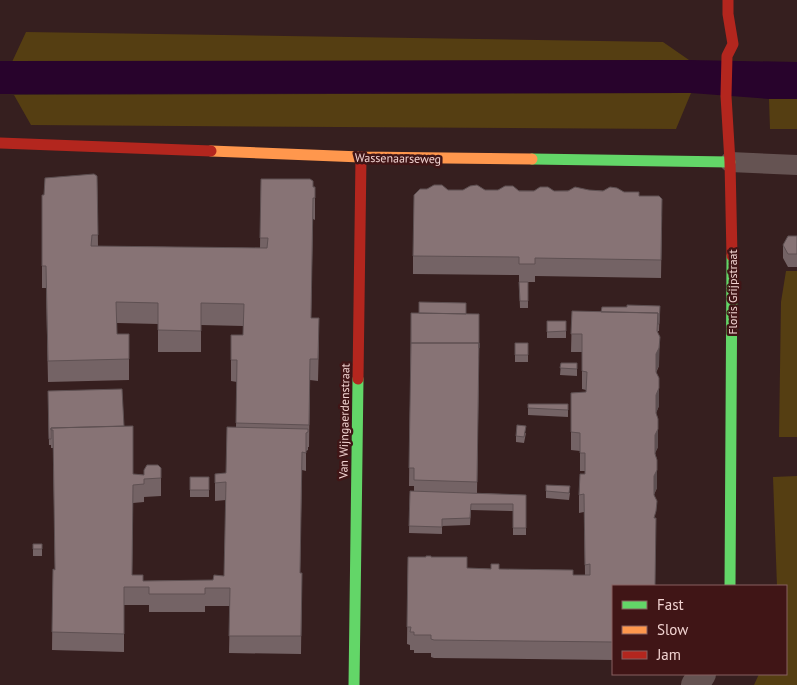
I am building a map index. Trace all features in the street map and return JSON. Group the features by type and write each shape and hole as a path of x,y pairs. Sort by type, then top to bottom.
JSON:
{"street":[{"name":"Floris Grijpstraat","path":"728,0 728,14 733,44 727,56 726,96 730,162 732,306 730,585"},
{"name":"Wassenaarseweg","path":"0,143 361,157 730,162"},
{"name":"Van Wijngaerdenstraat","path":"354,685 361,157"}],"lane":[{"name":"Wassenaarseweg","path":"730,162 797,165"}],"shaded area":[{"path":"26,32 663,42 689,60 12,62"},
{"path":"689,60 797,62 797,99 769,99 691,93 0,94 0,61"},
{"path":"691,93 676,129 31,125 14,95"},
{"path":"769,99 797,99 797,129 770,129"},
{"path":"786,271 797,271 797,437 779,437 781,302"},
{"path":"797,476 797,685 754,685 759,675 787,675 787,585 777,585 773,477"}],"building":[{"path":"94,174 97,176 98,235 92,235 91,246 267,248 268,238 260,238 261,179 310,179 313,181 315,198 313,198 311,318 319,318 318,359 310,359 309,425 236,423 237,360 231,360 231,335 243,335 244,304 201,303 201,331 158,330 158,303 116,302 117,334 129,334 129,359 48,361 46,266 42,266 42,195 44,195 45,178"},
{"path":"434,185 442,185 448,190 463,190 477,185 485,190 498,190 505,186 513,186 519,191 534,191 540,187 548,187 554,191 568,191 575,187 603,191 610,187 624,192 639,192 639,196 659,196 662,199 661,260 535,258 535,264 519,264 519,257 413,256 414,195 420,189 427,189"},
{"path":"788,236 797,236 797,254 788,254 783,245"},
{"path":"519,282 528,282 528,301 520,301"},
{"path":"419,302 466,303 466,314 419,313"},
{"path":"627,305 660,306 659,324 658,313 601,312 602,307 627,307"},
{"path":"572,311 658,313 657,331 660,337 659,348 656,354 656,372 659,378 659,388 656,395 658,429 655,435 657,470 654,476 654,495 657,501 654,518 656,518 655,585 612,585 612,642 434,640 431,639 431,635 414,635 414,632 410,632 411,627 407,627 408,557 467,557 467,568 491,569 491,564 499,564 499,569 573,570 573,575 590,575 590,564 585,565 584,494 579,495 580,474 585,474 585,453 580,453 580,433 571,432 571,393 586,392 587,372 582,371 582,334 571,334"},
{"path":"411,313 479,314 479,343 411,343"},
{"path":"547,321 566,321 566,331 547,332"},
{"path":"411,343 479,343 477,482 414,480 414,468 409,468"},
{"path":"515,343 528,343 528,355 515,355"},
{"path":"561,363 577,363 577,369 560,368"},
{"path":"122,389 124,426 51,428 51,439 49,439 48,391"},
{"path":"528,404 568,404 568,410 528,408"},
{"path":"517,425 526,426 524,437 516,436"},
{"path":"133,426 133,474 144,475 147,465 158,465 161,468 161,478 144,479 144,484 133,485 132,575 143,575 143,581 213,580 214,575 224,576 226,482 215,483 215,474 226,473 227,427 308,429 306,433 306,453 302,452 301,636 229,636 230,588 205,588 205,594 149,594 149,587 124,587 124,634 52,632 53,569 55,570 53,430 51,428"},
{"path":"190,477 209,477 209,490 190,490"},
{"path":"546,485 570,486 569,493 546,491"},
{"path":"410,491 526,495 526,528 513,528 513,504 471,504 470,518 442,519 442,527 409,526"},
{"path":"33,544 42,544 42,549 33,549"}],"traffic: fast":[{"path":"532,159 730,162"},
{"path":"730,585 732,256"},
{"path":"354,685 358,379"}],"traffic: slow":[{"path":"211,151 361,157 532,159"}],"traffic: jam":[{"path":"728,0 728,14 733,44 727,56 726,96 730,162 732,256"},
{"path":"0,143 211,151"},
{"path":"358,379 361,157"}]}
